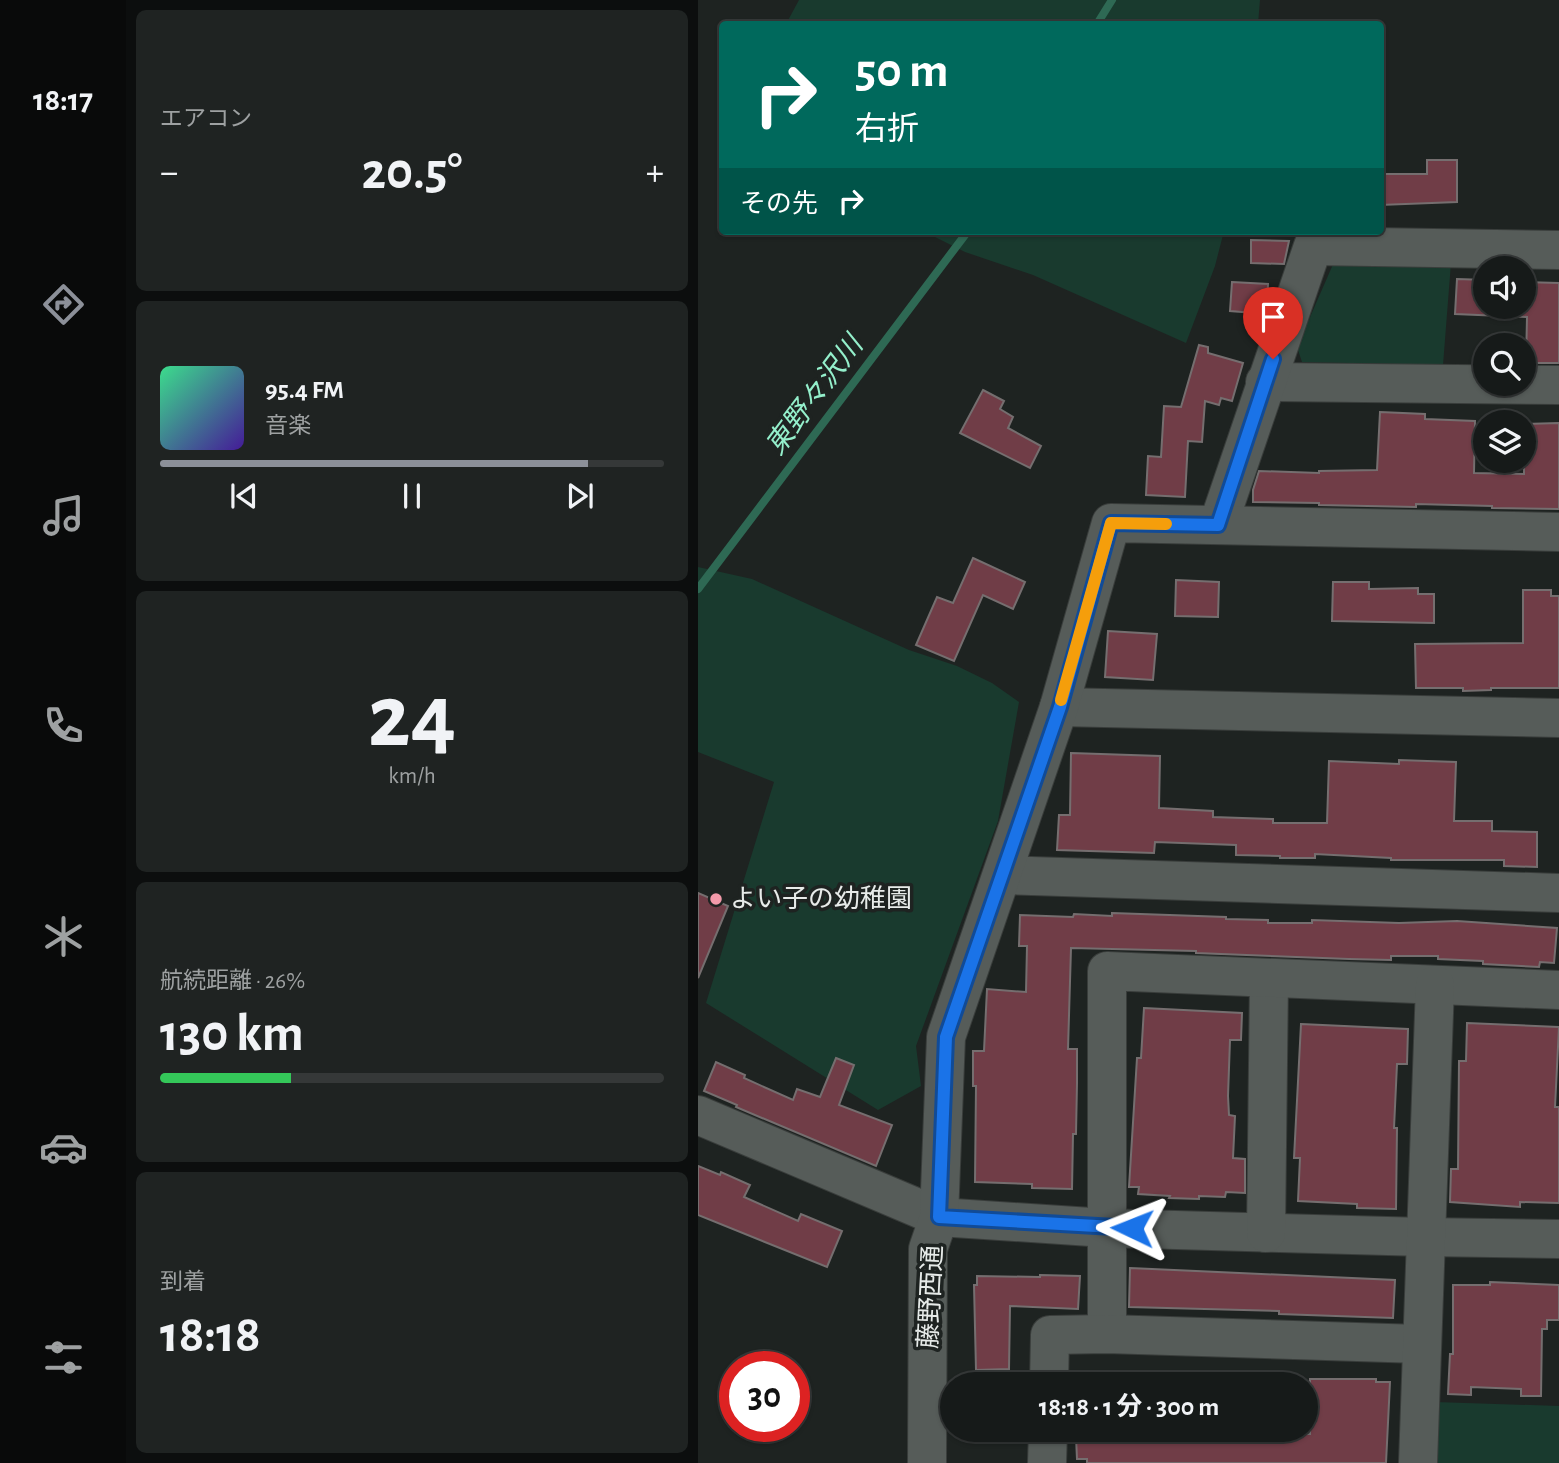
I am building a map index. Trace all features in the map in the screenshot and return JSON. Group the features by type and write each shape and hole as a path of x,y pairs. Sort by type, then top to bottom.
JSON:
{"street":[{"path":"1559,250 1313,246 1218,525 1559,532"},
{"path":"1265,382 1559,385"},
{"name":"藤野西通","path":"927,1463 928,1250 939,1217 946,1037 1060,707 1111,523 1218,525"},
{"path":"1060,707 1559,718"},
{"path":"1003,875 1559,893"},
{"path":"1107,1334 1107,971 1559,990"},
{"path":"1266,1233 1269,978"},
{"path":"1418,1463 1420,1345 1435,985"},
{"path":"698,1115 939,1217 1106,1228 1559,1238"},
{"path":"1049,1372 1050,1335 1107,1334 1420,1345"},
{"path":"1047,1463 1048,1442"}],"green space":[{"path":"799,0 1260,0 1258,21 788,21"},
{"path":"931,235 1223,235 1215,266 1186,343 1033,275 965,252"},
{"path":"1334,262 1451,263 1443,365 1302,362 1297,347"},
{"path":"698,567 752,579 909,650 957,666 992,683 1019,702 998,821 916,1046 921,1086 878,1110 706,1003 774,782 698,752"},
{"path":"1435,1402 1559,1406 1559,1463 1434,1463"}],"building":[{"path":"1427,160 1457,160 1457,202 1384,205 1384,174 1427,174"},
{"path":"1251,240 1289,241 1284,264 1251,263"},
{"path":"1457,279 1473,280 1473,315 1455,314"},
{"path":"1232,282 1268,284 1267,314 1230,311"},
{"path":"1536,282 1559,283 1559,363 1536,363 1536,333 1527,333 1527,319 1536,319"},
{"path":"1199,345 1208,347 1208,353 1243,363 1232,401 1221,398 1219,405 1205,401 1202,442 1188,441 1185,497 1146,495 1148,456 1161,457 1164,406 1181,407"},
{"path":"983,390 1004,401 1000,409 1013,417 1008,428 1041,446 1030,468 960,433"},
{"path":"1380,412 1425,414 1425,419 1473,421 1473,473 1536,473 1536,424 1559,423 1559,509 1253,502 1253,490 1259,471 1319,473 1377,470"},
{"path":"973,558 1025,582 1013,609 983,595 954,661 916,645 937,597 953,603"},
{"path":"1176,580 1219,582 1218,617 1175,616"},
{"path":"1333,582 1369,582 1369,589 1418,588 1418,594 1434,594 1434,623 1332,621"},
{"path":"1523,590 1551,590 1551,596 1559,596 1559,688 1491,688 1463,691 1463,688 1416,688 1415,644 1523,643"},
{"path":"1108,631 1157,634 1153,680 1105,677"},
{"path":"1071,753 1160,756 1159,808 1213,811 1213,817 1273,819 1273,823 1327,823 1329,761 1399,764 1399,760 1456,762 1454,821 1492,821 1492,831 1537,832 1537,867 1504,866 1504,860 1391,860 1315,854 1315,858 1280,858 1236,855 1236,845 1155,842 1154,853 1057,850 1059,815 1070,815"},
{"path":"698,893 728,906 698,978"},
{"path":"1112,913 1226,917 1268,920 1268,923 1312,923 1312,920 1399,923 1457,921 1557,928 1554,963 1540,962 1539,967 1483,964 1483,961 1438,959 1438,956 1391,956 1391,960 1071,948 1068,1049 1077,1049 1072,1189 1032,1188 1032,1184 975,1182 976,1086 973,1086 973,1051 984,1051 987,989 1026,992 1027,946 1019,946 1020,915 1073,917 1074,914 1112,916"},
{"path":"1144,1008 1242,1013 1241,1040 1230,1040 1228,1096 1229,1115 1235,1116 1233,1158 1245,1159 1245,1193 1226,1192 1225,1197 1199,1196 1199,1199 1169,1198 1170,1196 1138,1194 1139,1187 1129,1187 1137,1058 1141,1058"},
{"path":"1467,1023 1559,1027 1555,1107 1559,1107 1559,1203 1520,1202 1520,1207 1450,1202 1451,1169 1458,1169 1459,1061 1466,1061"},
{"path":"1301,1024 1408,1029 1407,1064 1397,1064 1394,1128 1397,1128 1396,1209 1357,1208 1357,1204 1298,1201 1300,1158 1294,1158"},
{"path":"836,1058 854,1065 839,1105 892,1125 876,1166 704,1091 716,1062 793,1100 797,1089 820,1097"},
{"path":"698,1166 720,1175 721,1172 750,1185 744,1197 798,1221 801,1214 842,1231 827,1267 698,1215"},
{"path":"1130,1268 1395,1280 1393,1318 1279,1314 1279,1311 1129,1307"},
{"path":"977,1276 1080,1276 1078,1309 1010,1306 1009,1369 976,1370 974,1285 977,1285"},
{"path":"1490,1282 1559,1285 1559,1320 1547,1320 1547,1329 1542,1329 1541,1396 1521,1396 1521,1389 1471,1387 1471,1395 1448,1394 1450,1354 1453,1354 1453,1285 1490,1285"},
{"path":"1318,1379 1376,1379 1376,1382 1390,1382 1386,1463 1087,1463 1087,1459 1077,1459 1076,1442 1318,1442"}],"waterway":[{"name":"東野々沢川","path":"1099,21 1112,0"},
{"name":"東野々沢川","path":"698,589 965,235"}],"slow traffic":[{"path":"1061,700 1111,523 1166,524"}],"place":[{"name":"よい子の幼稚園","path":"716,899"}],"route":[{"path":"1132,1228 939,1217 946,1037 1060,707 1111,523 1218,525 1273,359"}]}
